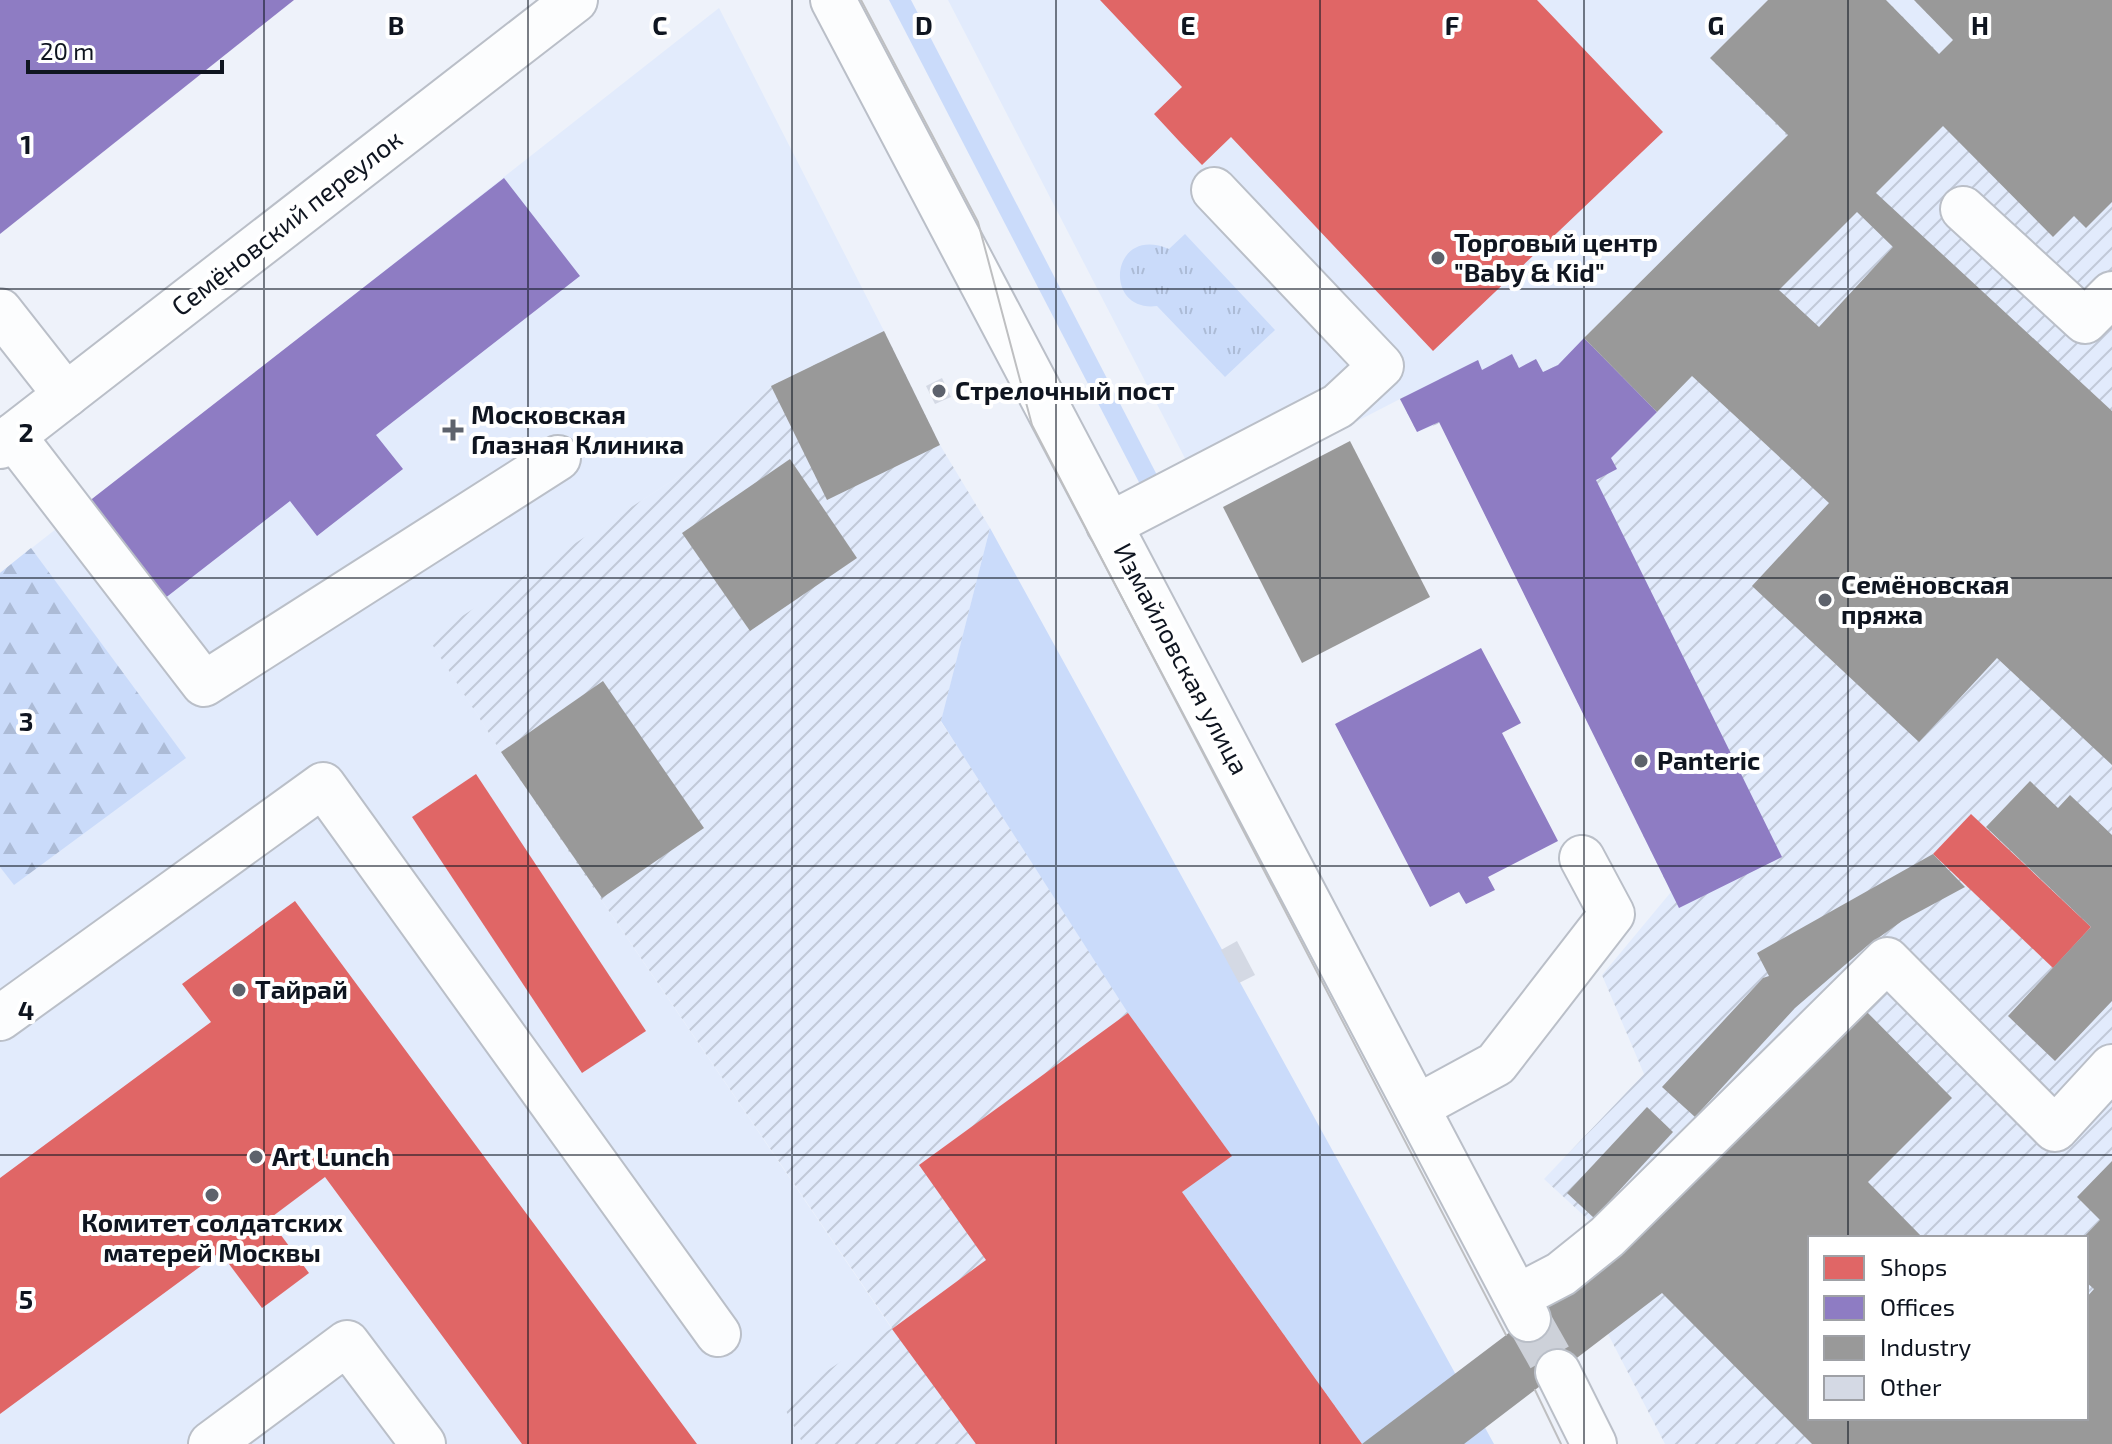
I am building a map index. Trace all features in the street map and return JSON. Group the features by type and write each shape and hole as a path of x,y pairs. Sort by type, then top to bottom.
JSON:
{"street":[{"name":"Семёновский переулок","path":"7,441 575,0"},
{"name":"Измайловская улица","path":"833,0 1523,1308 1607,1237 1887,960 2055,1129 2112,1067"},
{"path":"1109,525 1338,406 1381,366 1214,190"},
{"path":"1963,209 2085,321 2112,294"},
{"path":"0,311 66,395"},
{"path":"7,441 204,684 558,458"},
{"path":"0,1018 323,785 718,1334"},
{"path":"1417,1107 1496,1064 1612,914 1582,858"},
{"path":"211,1444 347,1343 423,1444"},
{"path":"1558,1372 1594,1444"}],"shaded area":[{"path":"948,0 1768,0 1710,58 1788,135 1558,365 1543,372 1519,368 1482,370 1400,399 1206,499"},
{"path":"1768,0 1886,0 1939,53 1953,40 1914,0 2112,0 2112,1444 1665,1444 1579,1278 1617,1246 1544,1179 1644,1074 1602,975 1671,892 1440,423 1417,432 1400,399 1478,360 1482,369 1512,354 1519,367 1536,359 1543,372 1558,365 1787,136 1710,58"},
{"path":"1886,0 1914,0 1953,40 1939,54"},
{"path":"719,8 884,331 771,386 681,475 429,639 501,752 892,1329 782,1401 803,1444 0,1444 0,573"},
{"path":"884,331 940,445 990,528 941,722 1232,1156 1362,1444 803,1444 781,1401 892,1328 501,752 428,638 681,475 771,386"}],"green space":[{"path":"889,0 911,0 1158,477 1142,488"},
{"path":"1185,234 1275,330 1225,377 1157,306 1139,305 1127,297 1121,284 1120,271 1125,258 1134,248 1149,245 1169,249"},
{"path":"990,528 1494,1444 1362,1444 1182,1192 1231,1155 1128,1013 941,721"},
{"path":"31,548 186,758 14,885 0,867 0,573"}],"building: Shops":[{"name":"Торговый центр \"Baby & Kid\"","path":"1100,0 1537,0 1663,132 1433,351 1231,137 1202,165 1179,141 1154,114 1182,87"},
{"path":"476,774 646,1031 582,1073 412,817"},
{"path":"1971,814 2091,927 2053,968 1933,854"},
{"path":"295,901 697,1444 522,1444 325,1177 269,1219 309,1273 269,1303 262,1308 220,1252 0,1414 0,1178 211,1022 182,984"},
{"path":"1128,1013 1232,1156 1182,1192 1362,1444 976,1444 892,1329 986,1260 919,1165"}],"building: Offices":[{"path":"0,0 294,0 0,234"},
{"path":"504,178 580,276 376,435 403,469 317,536 290,501 164,599 88,502"},
{"path":"1584,338 1657,412 1611,458 1617,469 1596,480 1782,857 1679,908 1439,422 1417,432 1400,399 1478,360 1482,370 1512,354 1519,368 1536,359 1543,372 1558,365"},
{"path":"1481,648 1521,723 1502,733 1558,841 1488,877 1495,890 1466,904 1459,892 1430,907 1335,724"}],"building: Industry":[{"path":"1768,0 1886,0 1939,54 1953,40 1914,0 2112,0 2112,202 2086,228 2074,216 2053,237 1943,126 1876,193 2112,411 2112,765 1997,658 1919,742 1752,586 1829,503 1692,376 1657,412 1584,338 1788,135 1710,58","holes":["1857,212 1893,247 1819,327 1779,290"]},
{"path":"884,331 940,445 827,500 771,386"},
{"path":"1350,441 1430,597 1302,663 1223,507"},
{"path":"790,459 857,558 750,631 682,533"},
{"path":"603,681 704,828 602,898 501,752"},
{"path":"2030,781 2058,808 2070,795 2112,835 2112,1001 2055,1061 2008,1016 2091,927 1986,827"},
{"path":"1933,854 1965,887 1902,921 1867,946 1795,1008 1695,1117 1662,1087 1763,978 1769,976 1757,953"},
{"path":"1862,1007 1952,1098 1868,1182 1921,1236 1808,1236 1808,1420 2088,1420 2088,1296 2094,1289 2088,1284 2088,1236 2085,1236 2100,1220 2077,1197 2112,1161 2112,1444 1812,1444 1662,1293 1464,1444 1362,1444 1620,1249"},
{"path":"1647,1107 1673,1132 1594,1218 1567,1193"}],"building: Other":[{"name":"Стрелочный пост","path":"942,378 951,397 935,404 926,386"},
{"path":"1237,941 1255,975 1239,983 1221,950"}],"tunnel":[{"path":"1528,1319 1558,1372"}],"tram line":[{"path":"861,0 978,222 1032,425 1506,1335"},
{"path":"1535,1390 1561,1444"}],"place":[{"name":"Торговый центр \"Baby & Kid\"","path":"1438,258"},
{"name":"Стрелочный пост","path":"939,391"},
{"name":"Московская Глазная Клиника","path":"453,430"},
{"name":"Семёновская пряжа","path":"1825,600"},
{"name":"Panteric","path":"1641,761"},
{"name":"Тайрай","path":"239,990"},
{"name":"Art Lunch","path":"256,1157"},
{"name":"Комитет солдатских матерей Москвы","path":"212,1195"}]}
